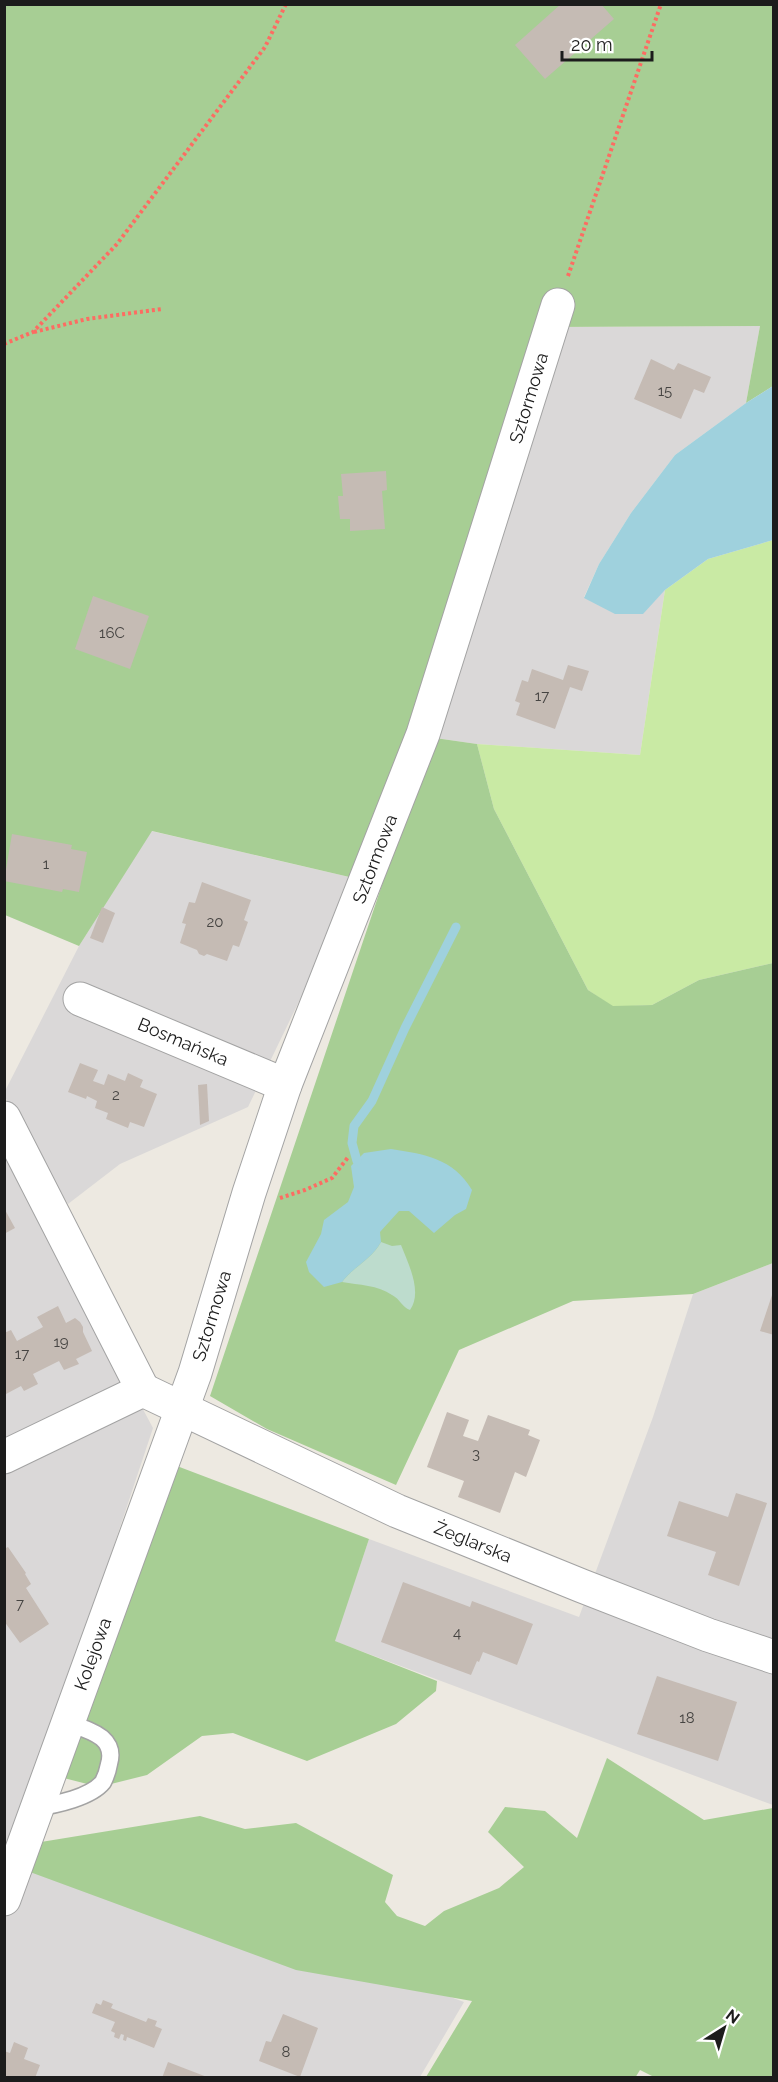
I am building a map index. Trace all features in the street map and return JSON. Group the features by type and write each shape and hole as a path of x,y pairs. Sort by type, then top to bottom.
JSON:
{"street":[{"name":"Sztormowa","path":"181,1408 195,1373 249,1192 285,1084 423,735 558,305"},
{"name":"Bosmańska","path":"80,999 285,1084"},
{"path":"4,1118 143,1390 4,1457"},
{"name":"Żeglarska","path":"143,1390 397,1511 708,1635 774,1657"},
{"name":"Kolejowa","path":"4,1899 181,1408"}],"lane":[{"path":"38,1807 56,1805 93,1791 102,1782 107,1772 110,1749 106,1742 87,1730 67,1723"}],"path":[{"path":"33,332 117,244 265,47 286,4"},
{"path":"558,305 661,4"},
{"path":"4,344 33,332 87,319 162,309"},
{"path":"249,1192 282,1198 305,1190 332,1178 349,1156"}],"shaded area":[{"path":"760,326 746,403 675,455 631,513 599,564 584,597 642,614 665,590 640,755 477,744 407,734 549,327"},
{"path":"151,831 358,879 248,1107 120,1164 68,1204 4,1093 79,946"},
{"path":"4,1150 153,1428 17,1837 464,2002 420,2077 5,2077"},
{"path":"773,1263 773,1805 334,1641 369,1539 579,1617 653,1417 693,1294"}],"green space":[{"path":"4,5 773,5 773,386 746,403 760,326 549,327 407,734 477,744 494,809 588,990 613,1006 652,1005 699,980 773,963 773,1263 693,1294 573,1301 459,1350 396,1485 267,1429 210,1396 384,879 358,879 152,831 79,946 5,915"},
{"path":"773,540 773,963 699,980 652,1005 613,1007 588,990 494,809 477,744 640,755 665,590 708,559"},
{"path":"381,1242 392,1246 401,1245 415,1286 414,1303 410,1310 381,1289 342,1282 373,1253"},
{"path":"169,1463 369,1539 335,1641 437,1681 436,1691 396,1724 307,1761 233,1733 202,1736 147,1775 99,1787 52,1775"},
{"path":"607,1758 704,1820 773,1808 773,2077 656,2078 640,2070 635,2078 426,2077 472,2001 296,1970 30,1872 41,1842 200,1816 245,1829 296,1823 393,1875 385,1902 397,1916 425,1926 444,1911 499,1888 524,1867 488,1832 505,1807 545,1811 577,1838"}],"water":[{"path":"773,386 773,540 708,559 665,590 643,614 615,614 584,598 599,564 631,513 675,455"},
{"path":"391,1149 437,1159 456,1171 472,1190 466,1209 434,1233 409,1211 399,1211 380,1232 381,1242 373,1253 342,1282 324,1287 309,1272 306,1262 321,1234 324,1220 348,1202 354,1187 351,1166 364,1153"}],"building":[{"path":"561,4 601,4 614,19 545,79 515,45"},
{"path":"651,359 674,370 678,363 711,377 704,393 694,389 681,419 634,399"},
{"path":"386,471 387,490 382,491 385,529 350,531 350,519 340,519 338,496 343,496 341,474"},
{"path":"93,596 149,616 130,669 75,649"},
{"path":"568,665 589,671 582,691 570,687 555,729 516,715 520,703 515,701 522,680 528,682 532,669 563,680"},
{"path":"12,834 72,845 71,849 87,852 79,892 63,889 62,892 4,881"},
{"path":"202,882 251,900 244,920 248,922 239,947 233,945 227,961 207,954 204,956 197,950 180,943 186,924 182,923 189,902 195,903"},
{"path":"102,907 115,913 103,943 90,938"},
{"path":"80,1063 98,1070 93,1081 104,1085 108,1074 125,1081 128,1073 143,1080 140,1087 157,1094 144,1127 130,1122 128,1128 106,1119 108,1113 95,1108 97,1101 87,1096 86,1099 68,1092"},
{"path":"207,1084 209,1121 200,1125 198,1085"},
{"path":"4,1208 15,1228 4,1234"},
{"path":"774,1292 774,1335 760,1331"},
{"path":"58,1306 66,1323 75,1318 80,1322 92,1351 76,1359 79,1364 64,1370 59,1361 33,1374 38,1384 24,1391 21,1386 6,1394 4,1391 4,1333 11,1330 17,1341 43,1327 37,1317"},
{"path":"447,1412 469,1420 463,1436 478,1441 488,1415 530,1430 528,1435 540,1440 526,1477 515,1472 500,1513 458,1497 464,1481 427,1467"},
{"path":"736,1493 767,1503 739,1586 708,1575 716,1552 667,1536 679,1501 728,1517"},
{"path":"8,1547 26,1573 31,1584 26,1588 49,1624 20,1643 4,1621 4,1549"},
{"path":"403,1582 470,1607 472,1601 533,1624 517,1665 483,1652 471,1675 381,1642"},
{"path":"657,1676 737,1702 718,1761 637,1734"},
{"path":"103,2000 113,2004 111,2008 146,2022 148,2018 157,2021 155,2026 162,2029 154,2048 127,2037 126,2041 123,2040 124,2035 121,2034 119,2039 114,2037 115,2033 111,2031 115,2022 92,2013 96,2003 101,2005"},
{"path":"283,2014 318,2028 300,2077 259,2061 266,2041 271,2042"},
{"path":"14,2042 28,2048 24,2059 40,2065 35,2078 4,2078 4,2051 10,2053"},
{"path":"168,2062 207,2077 207,2078 162,2078"}],"waterway":[{"path":"357,1161 352,1143 354,1126 372,1101 405,1028 456,927"}]}
